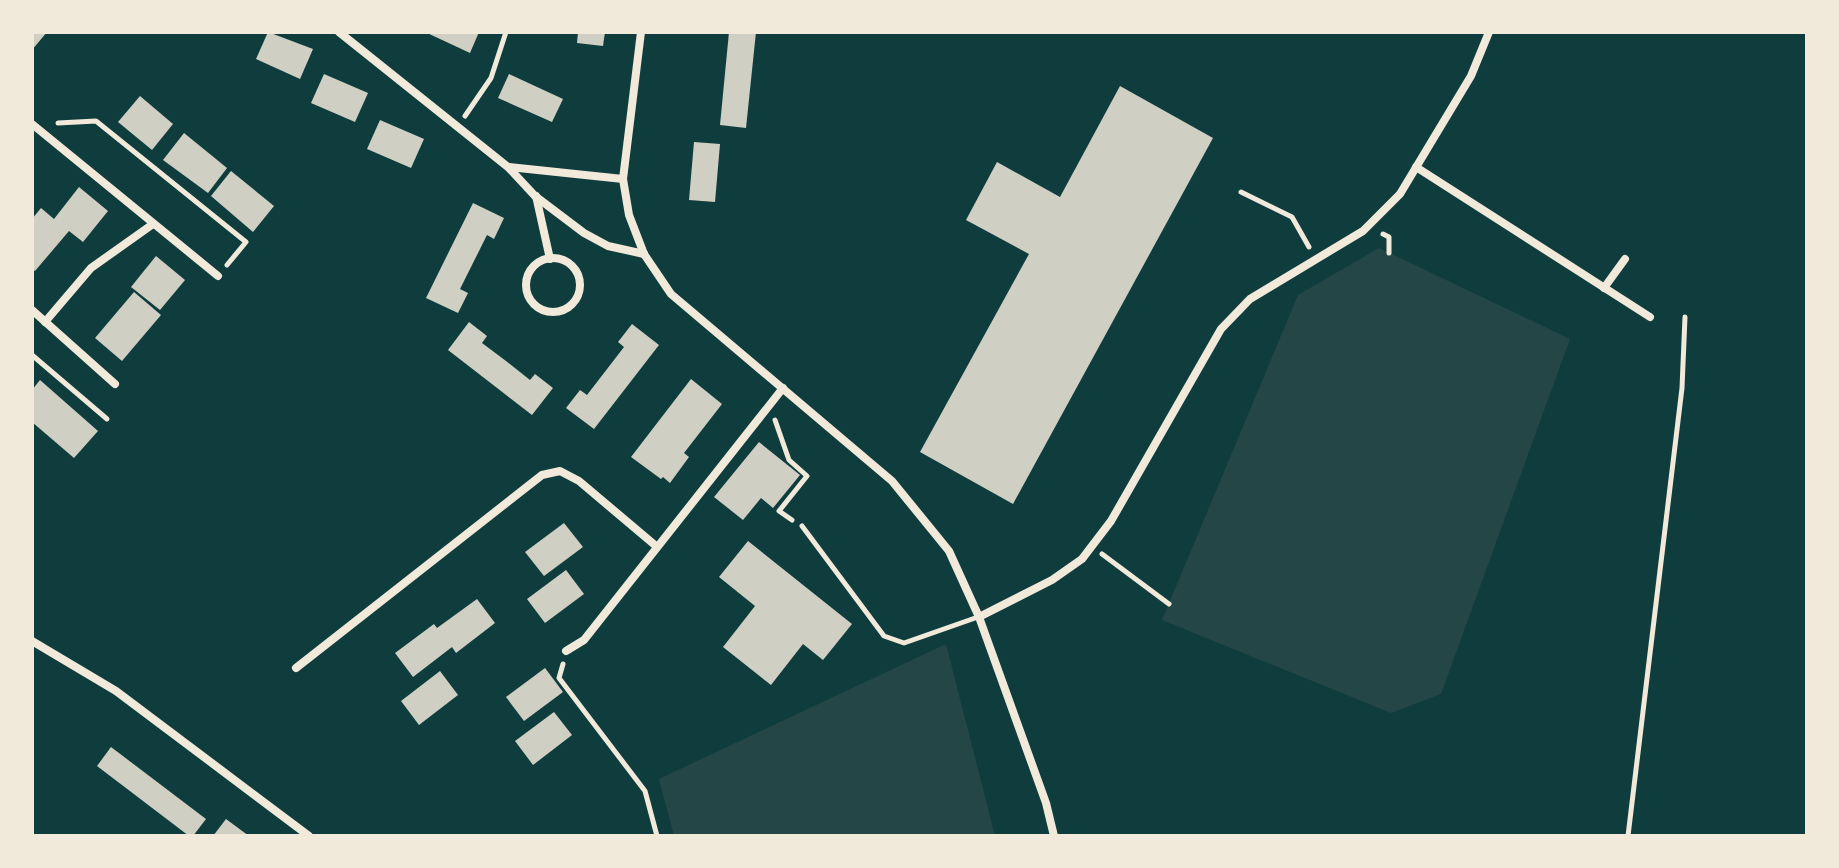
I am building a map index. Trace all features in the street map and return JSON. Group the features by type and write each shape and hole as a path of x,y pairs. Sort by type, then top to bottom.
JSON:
{"street":[{"path":"339,32 508,167 535,196 584,233 608,246 644,254"},
{"path":"641,32 623,179 629,215 644,254 671,294 892,481 949,551 979,617 1046,803 1054,836"},
{"path":"979,617 1052,580 1082,559 1111,521 1221,329 1250,299 1363,231 1400,194 1471,76 1489,32"},
{"path":"32,124 218,276"},
{"path":"508,167 623,179"},
{"path":"1416,167 1650,317"},
{"path":"535,196 550,259"},
{"path":"45,322 91,268 153,224"},
{"path":"550,259 558,259 571,266 580,287 569,306 555,312 534,305 526,284 536,264 550,259"},
{"path":"1604,288 1625,259"},
{"path":"32,310 115,384"},
{"path":"566,651 584,640 783,388"},
{"path":"296,668 542,475 560,471 579,481 656,546"},
{"path":"32,641 116,691 309,836"}],"lane":[{"path":"1628,836 1682,388 1685,317"},
{"path":"802,526 884,636 904,643 923,639 979,617"}],"path":[{"path":"457,127 491,78 506,32"},
{"path":"32,124 96,121 223,223 246,242 218,276"},
{"path":"1241,192 1292,217 1306,241"},
{"path":"32,355 107,419"},
{"path":"770,404 789,460 807,476 779,511 802,526"},
{"path":"1121,570 1169,604"},
{"path":"566,651 559,678 645,791 657,836"}],"shaded area":[{"path":"1379,248 1570,339 1441,694 1391,713 1162,620 1298,295"},
{"path":"946,644 995,836 674,836 659,779"}],"building":[{"path":"32,32 47,32 32,50"},
{"path":"268,32 313,49 300,79 256,59"},
{"path":"425,32 479,32 470,53"},
{"path":"578,32 605,32 603,46 577,43"},
{"path":"729,32 756,32 746,128 720,125"},
{"path":"324,74 368,93 355,122 311,103"},
{"path":"509,74 563,99 552,122 498,98"},
{"path":"1120,86 1213,138 1013,504 920,452 1029,254 966,220 997,162 1060,197"},
{"path":"140,96 173,124 152,150 118,122"},
{"path":"380,120 424,139 411,168 367,149"},
{"path":"184,133 227,168 208,193 163,160"},
{"path":"694,142 720,144 715,202 689,200"},
{"path":"231,171 274,206 253,232 211,196"},
{"path":"79,187 108,211 83,242 69,231 35,271 32,269 32,219 41,208 54,219"},
{"path":"473,203 504,218 494,239 487,235 460,289 468,293 458,313 426,298"},
{"path":"156,256 185,280 160,310 131,287"},
{"path":"134,292 161,315 122,361 95,338"},
{"path":"469,322 487,336 482,343 530,380 535,374 553,388 532,415 448,350"},
{"path":"632,324 659,345 594,429 566,408 580,390 587,395 624,347 618,342"},
{"path":"691,379 722,404 684,453 689,457 670,483 631,457"},
{"path":"40,380 98,431 74,458 32,422 32,390"},
{"path":"759,442 800,475 773,508 761,498 743,520 714,497"},
{"path":"564,523 583,547 544,576 525,552"},
{"path":"748,541 852,624 823,660 803,644 771,685 723,647 755,606 719,577"},
{"path":"566,570 584,594 545,623 527,599"},
{"path":"477,599 495,623 456,653 452,647 413,677 395,653 434,624 437,628"},
{"path":"545,668 563,692 524,721 506,697"},
{"path":"440,671 458,695 419,725 401,701"},
{"path":"554,712 572,735 533,765 515,741"},
{"path":"111,747 206,819 193,836 97,766"},
{"path":"226,819 249,836 213,836"}]}
